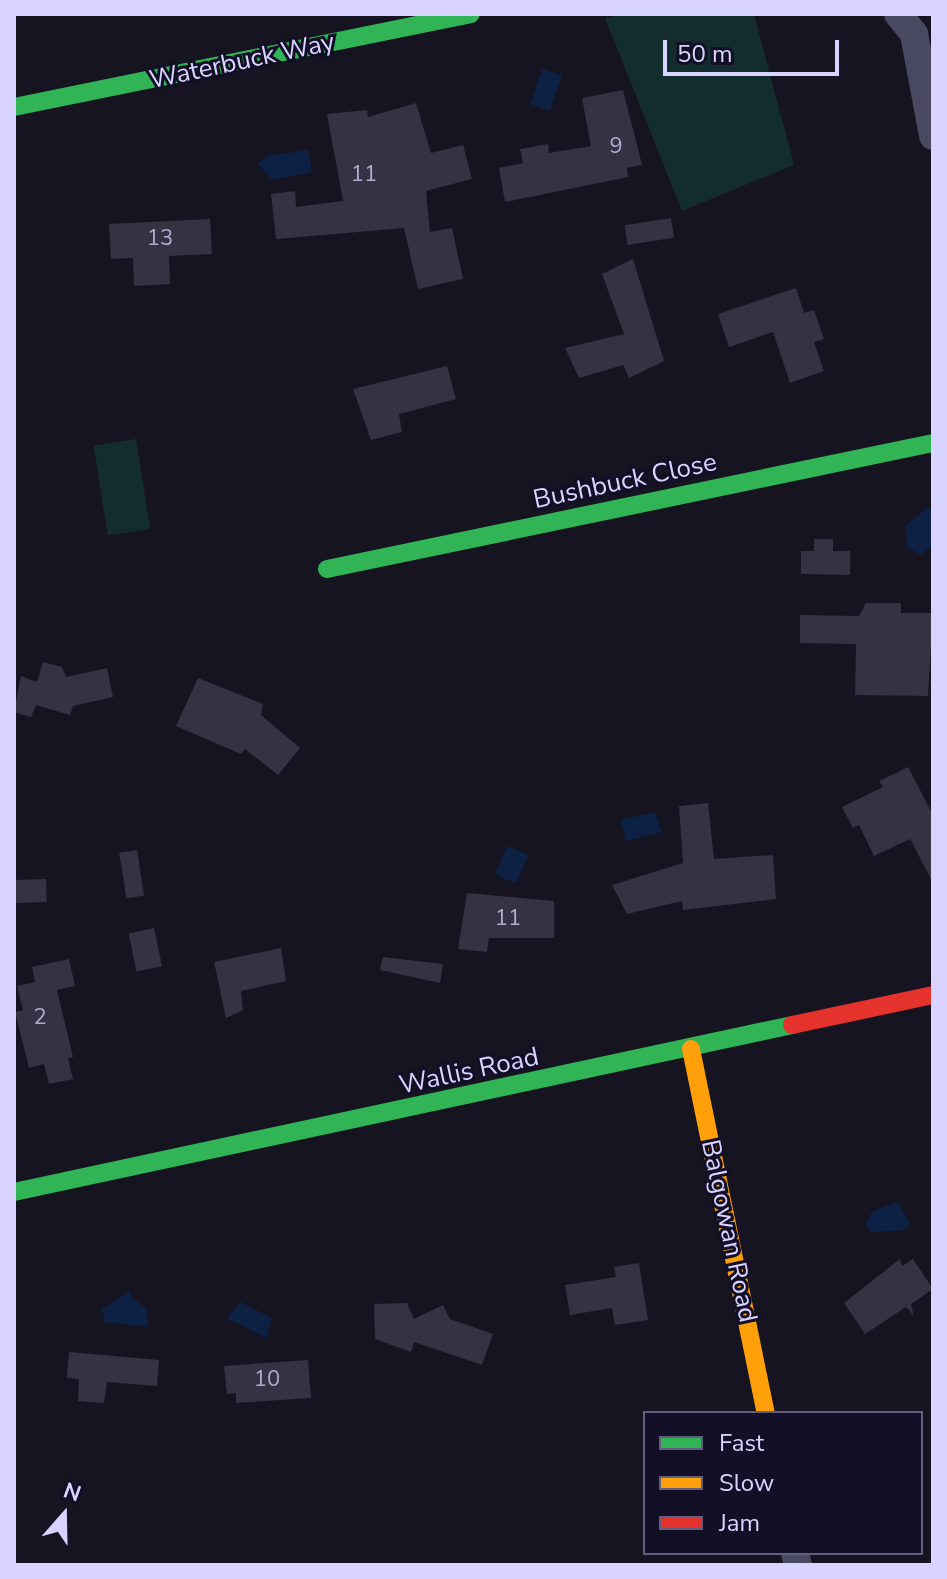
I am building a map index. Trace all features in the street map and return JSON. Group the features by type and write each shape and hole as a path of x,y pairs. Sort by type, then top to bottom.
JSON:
{"street":[{"name":"Waterbuck Way","path":"14,107 471,14"},
{"path":"898,14 914,34 933,136"},
{"name":"Bushbuck Close","path":"327,569 933,443"},
{"name":"Wallis Road","path":"14,1192 933,995"},
{"name":"Balgowan Road","path":"691,1049 766,1411"}],"green space":[{"path":"622,14 754,14 794,165 682,211 605,18"},
{"path":"136,439 150,529 108,536 94,446"}],"water":[{"path":"542,69 562,76 550,111 530,104"},
{"path":"308,150 312,172 272,180 258,164 268,156"},
{"path":"927,508 933,511 933,545 921,555 907,547 905,526"},
{"path":"655,813 662,832 626,841 621,819"},
{"path":"507,846 528,855 516,884 495,875"},
{"path":"898,1202 910,1224 904,1230 870,1232 866,1221 873,1211"},
{"path":"130,1291 131,1298 147,1308 148,1327 105,1322 102,1309"},
{"path":"240,1302 272,1318 267,1338 227,1318"}],"building":[{"path":"623,90 642,165 627,168 628,177 505,202 499,168 523,163 520,149 548,144 549,153 591,146 582,98"},
{"path":"416,103 431,153 463,145 472,179 426,191 430,232 452,228 463,279 418,289 404,228 276,239 271,194 295,191 296,207 343,201 327,114 367,110 368,117"},
{"path":"671,218 674,238 628,245 625,225"},
{"path":"210,219 212,254 169,256 170,284 134,286 133,258 111,259 109,224"},
{"path":"633,259 664,361 629,378 623,365 579,378 565,348 624,334 602,274"},
{"path":"796,288 804,313 814,310 824,339 814,342 824,371 790,383 773,332 729,347 718,314"},
{"path":"447,366 456,399 399,414 402,432 371,440 353,389"},
{"path":"814,539 833,539 833,551 850,551 850,575 801,574 801,551 814,551"},
{"path":"866,603 901,603 901,613 933,613 928,696 855,695 856,644 800,643 800,615 859,616"},
{"path":"43,662 62,667 66,677 107,668 113,697 73,706 70,715 36,705 31,717 14,712 21,676 37,682"},
{"path":"198,678 263,704 261,715 300,748 278,775 245,749 241,754 176,726"},
{"path":"908,767 933,815 933,883 910,839 874,856 859,825 853,828 842,807 883,787 879,781"},
{"path":"708,803 714,859 773,855 776,899 683,910 682,901 627,914 612,885 683,863 679,806"},
{"path":"137,850 144,895 126,898 119,853"},
{"path":"46,879 47,902 15,903 14,880"},
{"path":"467,893 554,901 554,938 489,938 487,952 458,949"},
{"path":"154,928 162,966 137,972 129,933"},
{"path":"281,948 286,981 241,991 243,1010 226,1018 214,962"},
{"path":"383,957 443,964 440,983 380,970"},
{"path":"69,959 75,986 57,990 73,1057 68,1058 73,1079 49,1084 44,1064 29,1068 15,1012 23,1010 17,986 35,982 32,967"},
{"path":"900,1259 902,1266 913,1259 933,1289 911,1304 914,1316 906,1307 865,1334 844,1303"},
{"path":"639,1263 648,1320 615,1325 612,1308 570,1315 565,1285 616,1277 614,1267"},
{"path":"407,1303 414,1319 443,1305 450,1319 493,1334 482,1365 414,1342 411,1352 375,1339 374,1304"},
{"path":"69,1352 159,1360 157,1386 107,1382 104,1403 78,1401 79,1379 67,1378"},
{"path":"308,1360 311,1398 236,1403 236,1393 227,1394 224,1366"}],"traffic: fast":[{"path":"14,107 471,14"},
{"path":"327,569 933,443"},
{"path":"14,1192 792,1025"}],"traffic: slow":[{"path":"691,1049 766,1411"}],"traffic: jam":[{"path":"792,1025 933,995"}]}
